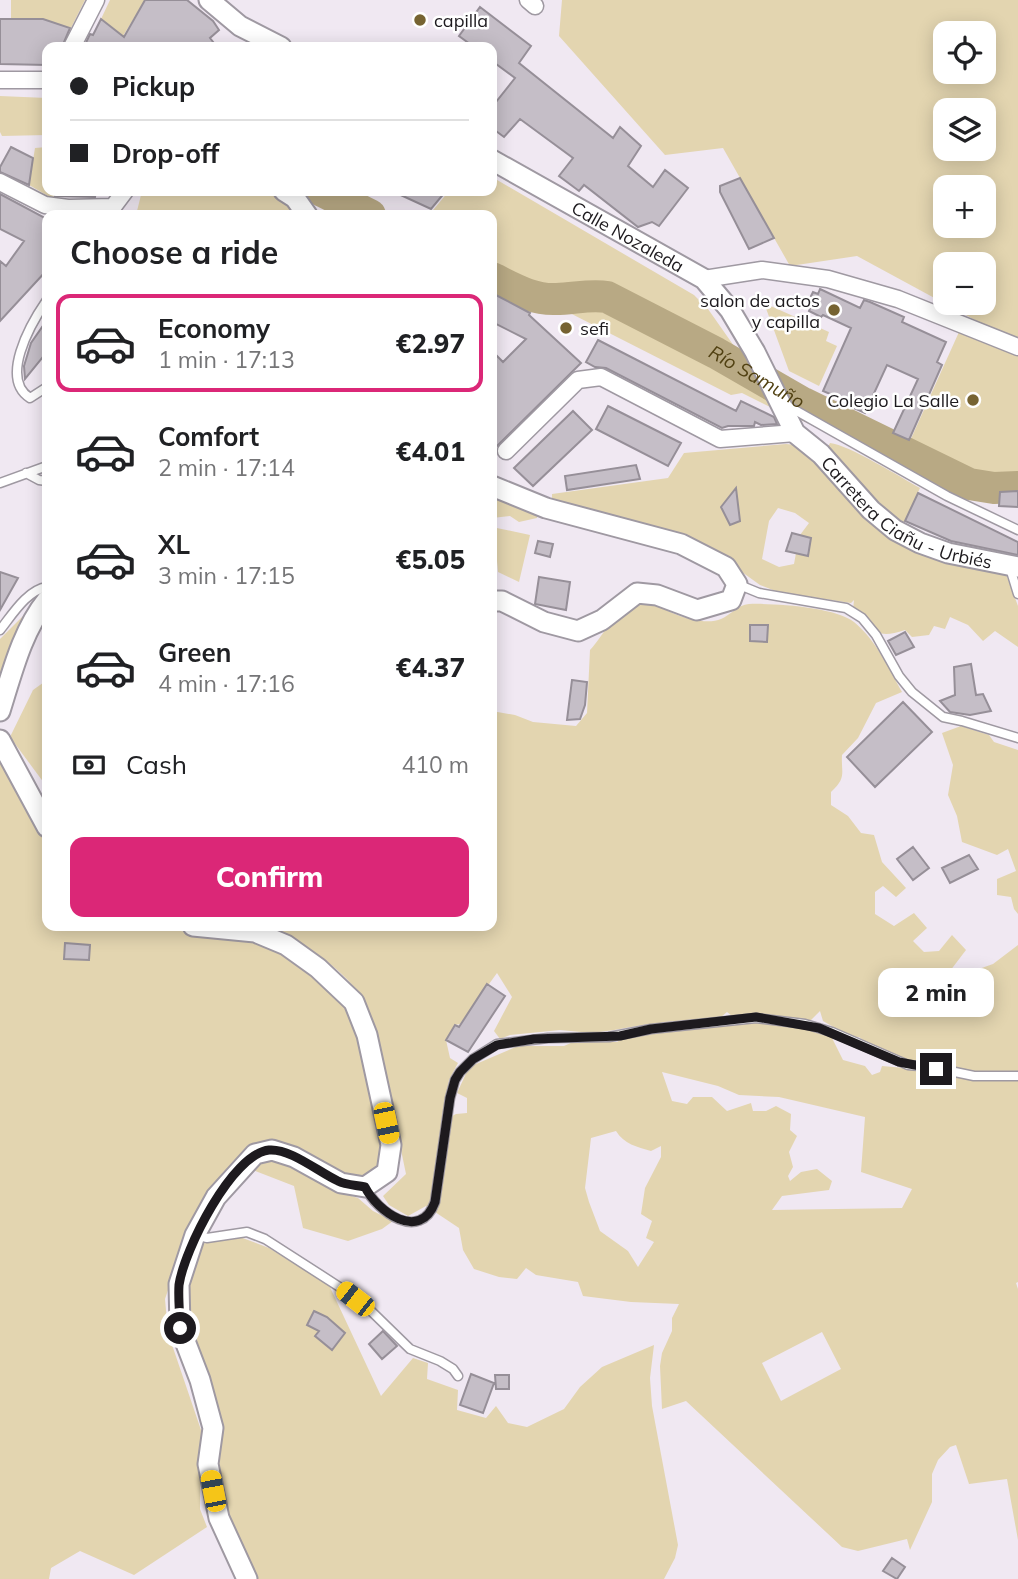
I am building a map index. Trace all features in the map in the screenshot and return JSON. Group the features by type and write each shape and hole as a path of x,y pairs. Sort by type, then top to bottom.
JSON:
{"street":[{"path":"75,42 96,0"},
{"path":"215,2 240,26 264,42"},
{"path":"0,80 42,80"},
{"name":"Calle Nozaleda","path":"497,163 704,279 730,310 801,437"},
{"path":"0,182 45,205 96,210"},
{"path":"292,196 303,210"},
{"path":"704,279 762,270 828,279 898,299 1018,347"},
{"path":"506,450 578,380 601,377 720,439 801,437"},
{"name":"Carretera Ciañu - Urbiés","path":"801,437 871,510 895,530 948,553 1014,566"},
{"path":"497,488 546,508 681,544 726,567 737,584 730,600 697,610 657,595 637,593 602,620 578,631 544,622 497,601"},
{"path":"0,711 14,665 36,614 42,606"},
{"path":"0,740 42,818"},
{"path":"245,931 255,932 286,945 318,968 355,1002 368,1035 391,1145 387,1172 365,1187 341,1182 294,1157 272,1150 255,1154 216,1196 195,1235 179,1284 180,1328 200,1380 213,1428 208,1464 219,1518 247,1579"}],"lane":[{"path":"8,363 10,353 42,307"},
{"path":"6,372 11,385 21,395 30,398 42,390"},
{"path":"779,401 947,496 1018,530"},
{"path":"0,483 42,468"},
{"path":"26,473 42,480"},
{"path":"1014,566 1018,594"},
{"path":"737,584 759,593 846,608 862,618 876,635 899,676 912,692 943,717 1018,738"},
{"path":"0,630 27,597 42,588"},
{"path":"365,1187 370,1198 394,1216 410,1222 425,1219 435,1202 455,1080 460,1072 490,1048 520,1040 609,1037 651,1029 756,1017 805,1024 832,1032 908,1065 974,1076 1018,1076"},
{"path":"195,1235 207,1238 247,1232 265,1239 369,1309 410,1349 440,1361 453,1369 458,1376"}],"shaded area":[{"path":"11,0 85,0 71,28 43,19 11,19"},
{"path":"110,0 145,0 123,36 101,19"},
{"path":"562,0 1018,0 1018,341 966,315 996,315 996,252 933,252 933,297 857,256 790,266 723,148 665,155 559,36"},
{"path":"0,96 42,98 42,135 2,136"},
{"path":"42,147 42,192 29,185 35,148"},
{"path":"497,180 694,295 708,309 741,356 602,281 553,295 532,292 497,274 497,210 433,210 445,196 497,196"},
{"path":"141,196 279,196 293,210 137,210"},
{"path":"601,296 750,372 770,407 742,393 731,395 558,307"},
{"path":"764,303 829,332 826,341 837,346 819,386 789,371"},
{"name":"Colegio La Salle","path":"959,332 1018,356 1018,474 976,475 909,443"},
{"path":"830,443 862,455 920,488 902,527 851,474 828,447"},
{"path":"796,445 808,452 884,533 1006,574 1018,606 1018,647 995,631 983,641 968,625 950,617 945,629 934,626 929,635 912,637 905,630 881,633 871,628 853,610 854,600 851,603 778,592 760,585 728,562 552,500 552,494 668,478 684,453","holes":["778,508 795,513 809,523 800,535 811,538 808,556 796,553 794,564 779,567 762,559 769,521"]},
{"path":"497,497 538,512 537,518 519,522 510,516 497,517"},
{"path":"497,528 530,535 519,582 498,572"},
{"path":"652,600 674,614 704,621 721,619 749,604 804,607 845,617 862,629 881,654 902,692 876,703 858,738 842,755 842,775 831,792 831,805 848,816 861,833 874,835 882,862 906,888 896,897 883,886 875,892 875,914 894,926 914,913 927,928 913,941 924,952 939,951 952,935 966,950 950,971 959,976 993,964 1018,945 1018,1540 1007,1479 969,1484 956,1445 950,1447 938,1460 932,1474 932,1502 910,1550 907,1539 858,1551 842,1547 686,1401 662,1409 662,1353 672,1331 672,1318 679,1304 583,1296 578,1282 536,1275 526,1268 517,1279 499,1277 474,1269 463,1250 459,1228 426,1206 408,1216 389,1205 383,1196 406,1174 386,1078 364,1001 336,969 281,931 497,931 497,712 533,722 576,726 587,713 590,650 616,615 635,601","holes":["497,973 512,997 494,1031 500,1039 510,1035 560,1030 592,1033 721,1017 727,1012 732,1016 761,1014 809,1022 820,1011 823,1021 851,1037 859,1037 872,1047 901,1059 918,1062 916,1069 882,1066 880,1072 872,1075 865,1066 843,1060 831,1036 802,1027 758,1020 623,1038 617,1042 518,1046 469,1067 457,1093 467,1098 467,1113 456,1114 441,1122 449,1080 458,1063 450,1058 446,1040","662,1072 718,1086 739,1095 779,1097 865,1117 861,1172 912,1189 902,1208 772,1210 782,1196 829,1190 832,1181 817,1169 801,1172 790,1181 788,1176 793,1167 789,1152 797,1136 790,1130 791,1114 776,1106 766,1111 753,1111 751,1103 727,1111 712,1097 693,1097 687,1104 672,1101","616,1131 627,1142 641,1148 651,1151 661,1146 661,1157 645,1188 641,1214 652,1221 646,1238 654,1242 638,1267 628,1251 600,1231 585,1188 591,1138","822,1332 841,1369 781,1401 762,1363"]},
{"path":"32,607 0,676 0,639"},
{"path":"42,684 42,780 10,737 33,690"},
{"path":"961,726 989,735 994,742 1018,750 1018,914 1011,897 997,895 997,879 1016,871 1008,849 997,855 962,842 957,816 948,795 953,765 942,733"},
{"path":"0,761 42,837 42,931 181,931 248,941 277,951 314,976 344,1001 358,1030 381,1135 382,1165 359,1181 268,1143 181,1252 165,1299 168,1333 201,1430 200,1509 207,1527 134,1575 80,1551 51,1568 49,1579 0,1579"},
{"path":"274,1155 342,1193 358,1198 373,1211 393,1221 382,1229 348,1241 303,1228 294,1186 253,1170 262,1159"},
{"path":"240,1237 269,1248 329,1285 381,1396 413,1358 428,1363 427,1379 458,1390 457,1410 486,1418 496,1406 508,1423 527,1427 564,1409 580,1387 602,1367 654,1345 650,1378 652,1406 678,1545 675,1558 664,1579 254,1579 229,1526 187,1329 184,1286 200,1244"}],"building":[{"path":"145,0 187,0 213,21 219,30 210,38 213,42 86,42 101,19 124,37"},
{"path":"480,7 531,46 519,63 613,138 620,127 641,146 628,166 653,187 665,170 688,188 659,226 652,222 638,227 584,185 579,191 559,176 573,158 520,119 504,137 497,132 497,101 515,78 497,65 497,42 467,42 459,36"},
{"path":"0,19 43,19 70,28 64,42 42,42 42,65 0,64"},
{"path":"11,147 33,158 29,185 0,172"},
{"path":"740,178 774,238 749,249 720,192 720,186"},
{"path":"0,194 42,216 42,275 0,321 0,261 6,266 24,241 0,229"},
{"path":"403,196 442,196 431,209"},
{"path":"820,289 860,308 864,300 870,302 904,317 902,322 946,342 937,362 942,365 909,440 893,433 918,379 887,365 865,413 847,405 849,402 823,391 851,328 809,311 811,306 807,304 813,292 818,294"},
{"path":"497,296 530,313 529,315 581,363 497,446 497,356 503,362 526,339 497,324"},
{"path":"42,327 42,358 25,379 24,366 31,343"},
{"path":"598,340 736,411 741,401 774,417 777,424 761,425 755,422 754,426 722,428 606,368 595,367 586,362"},
{"path":"608,406 681,443 668,466 596,429"},
{"path":"573,411 592,430 533,486 514,468"},
{"path":"636,465 640,479 567,490 565,476"},
{"path":"736,488 740,521 730,525 721,507"},
{"path":"1018,491 1018,507 999,506 1000,492"},
{"path":"918,493 1018,542 1018,555 951,541 905,521"},
{"path":"792,533 811,538 808,556 786,551"},
{"path":"538,541 553,544 550,557 535,553"},
{"path":"0,572 18,578 0,610"},
{"path":"539,577 570,582 566,610 535,604"},
{"path":"750,625 768,625 767,642 750,641"},
{"path":"905,632 914,647 896,655 888,641"},
{"path":"971,664 976,695 983,694 991,711 970,715 950,712 940,701 955,695 954,667"},
{"path":"572,680 587,682 585,705 580,719 567,720"},
{"path":"903,702 932,732 875,787 847,757"},
{"path":"913,847 929,868 913,880 897,859"},
{"path":"969,855 978,869 950,883 942,868"},
{"path":"65,943 90,945 89,960 64,959"},
{"path":"487,984 505,996 468,1052 446,1040 455,1025 459,1027"},
{"path":"314,1311 327,1317 345,1333 332,1350 315,1336 319,1331 307,1325"},
{"path":"383,1331 397,1346 382,1359 369,1344"},
{"path":"471,1374 494,1383 483,1413 460,1405"},
{"path":"495,1375 509,1375 509,1389 496,1389"},
{"path":"892,1558 905,1567 897,1579 883,1571"}],"waterway":[{"name":"Río Samuño","path":"332,196 360,210"},
{"name":"Río Samuño","path":"497,280 539,298 607,297 716,353 803,403 969,484 994,488 1018,487"}],"place":[{"name":"capilla","path":"420,20"},
{"name":"salon de actos y capilla","path":"834,310"},
{"name":"sefi","path":"566,328"},
{"name":"Colegio La Salle","path":"973,400"}],"route":[{"path":"180,1328 179,1284 195,1235 216,1196 255,1154 272,1150 294,1157 341,1182 365,1187 370,1198 401,1220 417,1222 425,1219 435,1202 455,1080 473,1059 497,1045 520,1040 620,1036 651,1029 756,1017 819,1028 899,1062 936,1069"}]}
